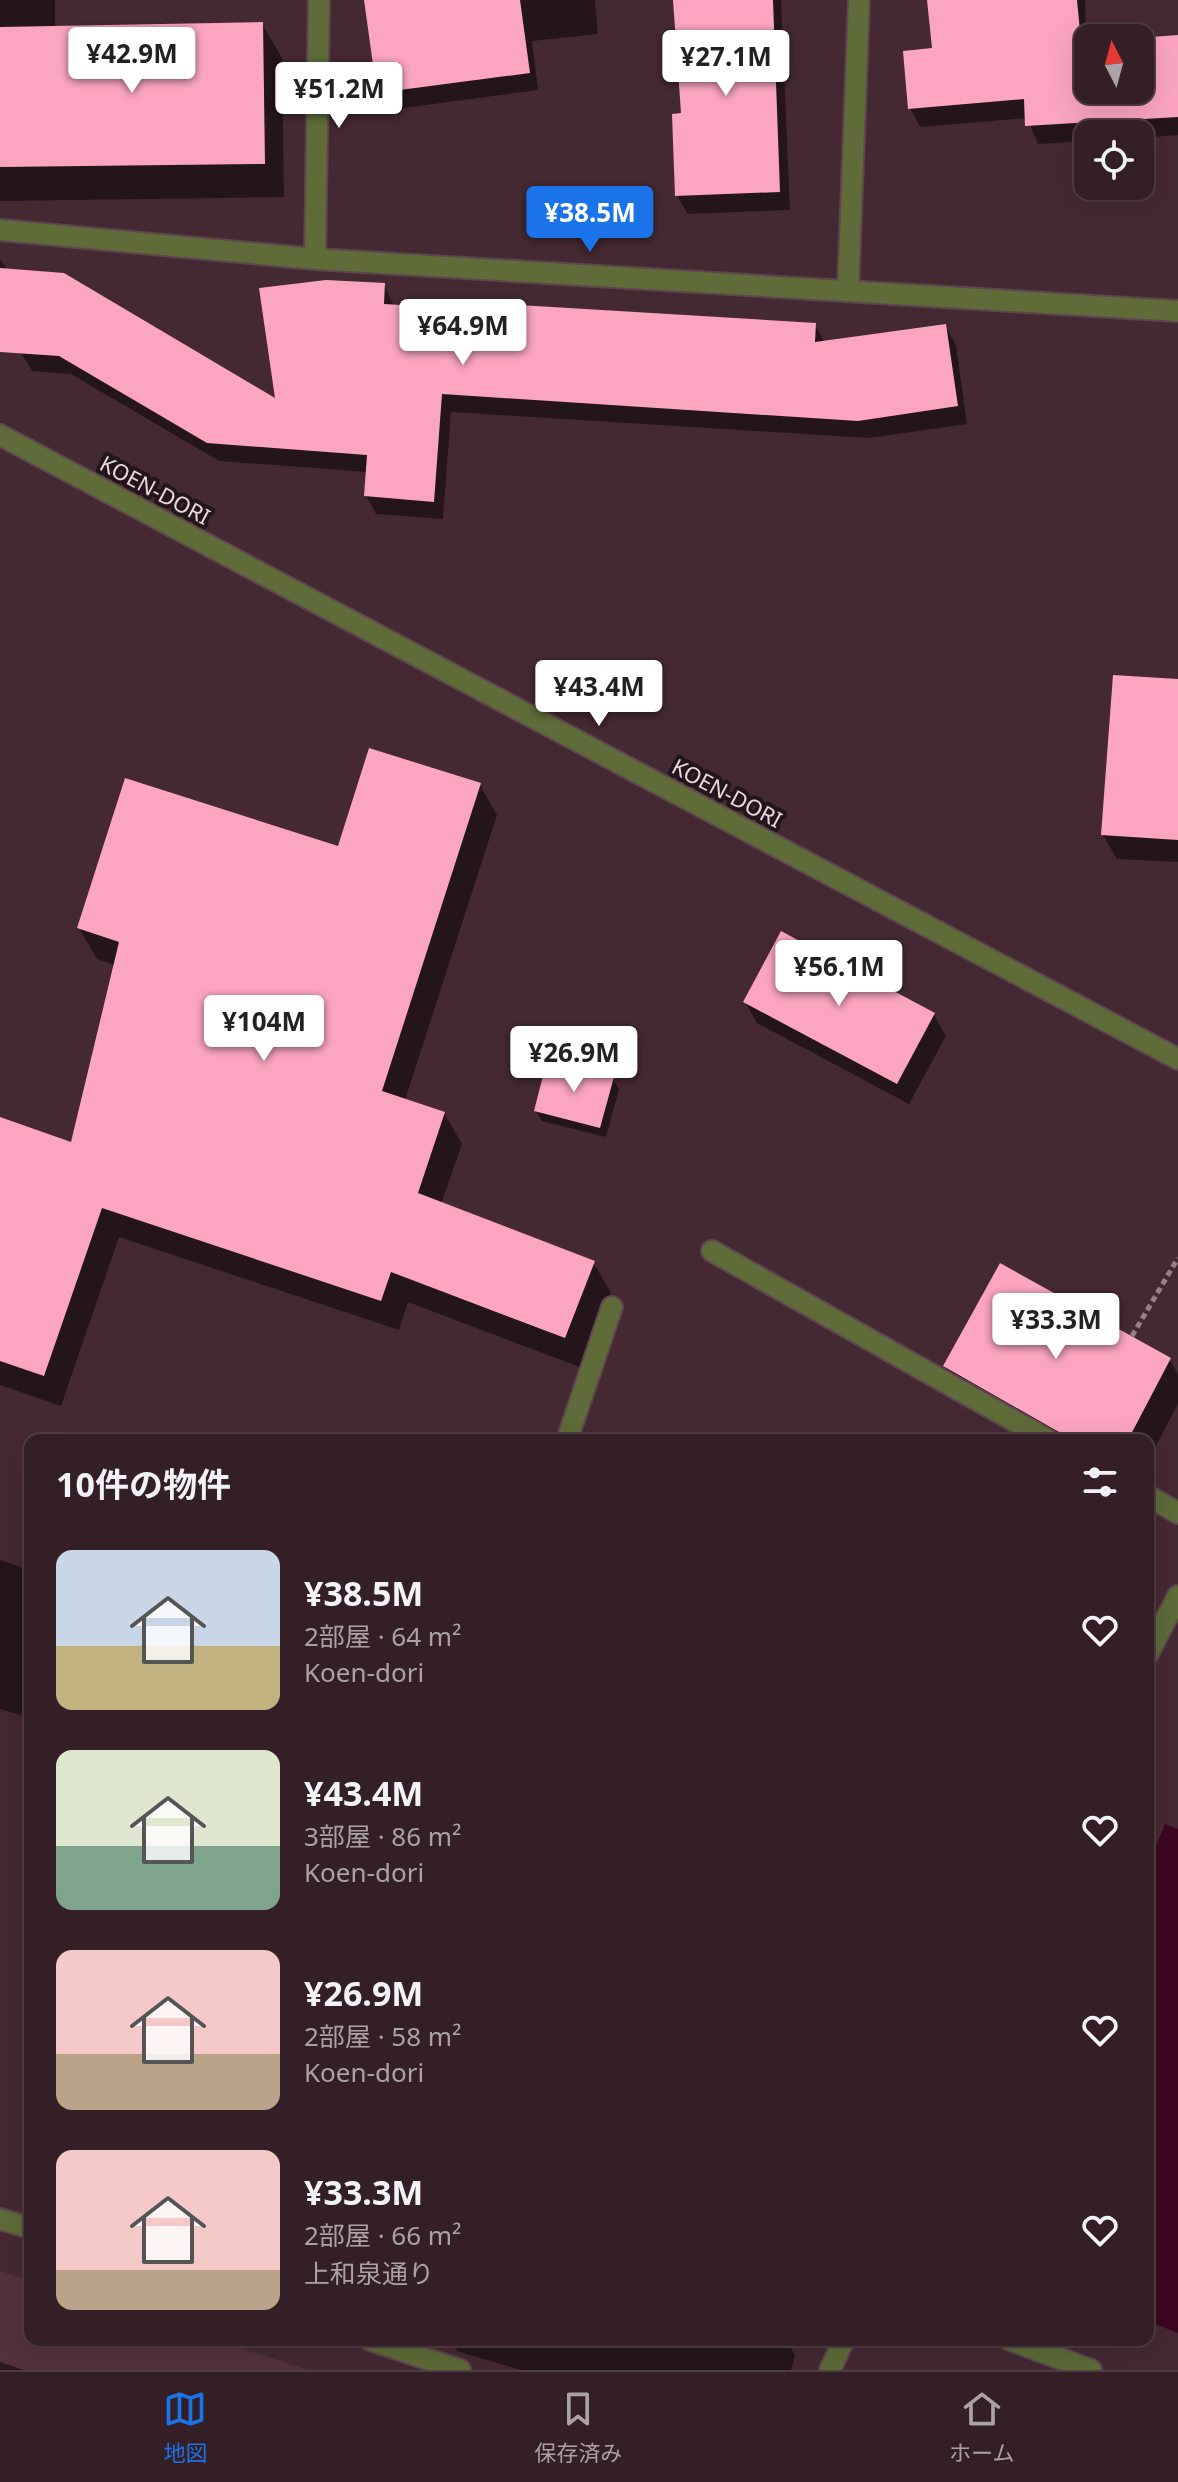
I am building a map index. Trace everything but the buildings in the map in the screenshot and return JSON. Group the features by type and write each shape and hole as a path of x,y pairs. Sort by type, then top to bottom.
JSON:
{"street":[{"path":"315,259 319,0"},
{"path":"848,291 859,0"},
{"path":"0,230 315,259 1178,311"},
{"name":"KOEN-DORI","path":"0,435 1178,1059"},
{"path":"712,1251 1037,1434"},
{"path":"569,1434 612,1307"},
{"path":"1154,1499 1178,1513"},
{"path":"1154,1642 1178,1596"},
{"path":"0,2219 24,2226"},
{"path":"388,2346 460,2370"},
{"path":"830,2370 841,2346"},
{"path":"1026,2346 1091,2370"}],"path":[{"path":"1132,1336 1178,1258"}],"shaded area":[{"path":"1165,1824 1178,1829 1178,2333 1154,2323 1154,1851"},
{"path":"0,2271 24,2279 24,2346 234,2346 309,2370 0,2370"}]}
